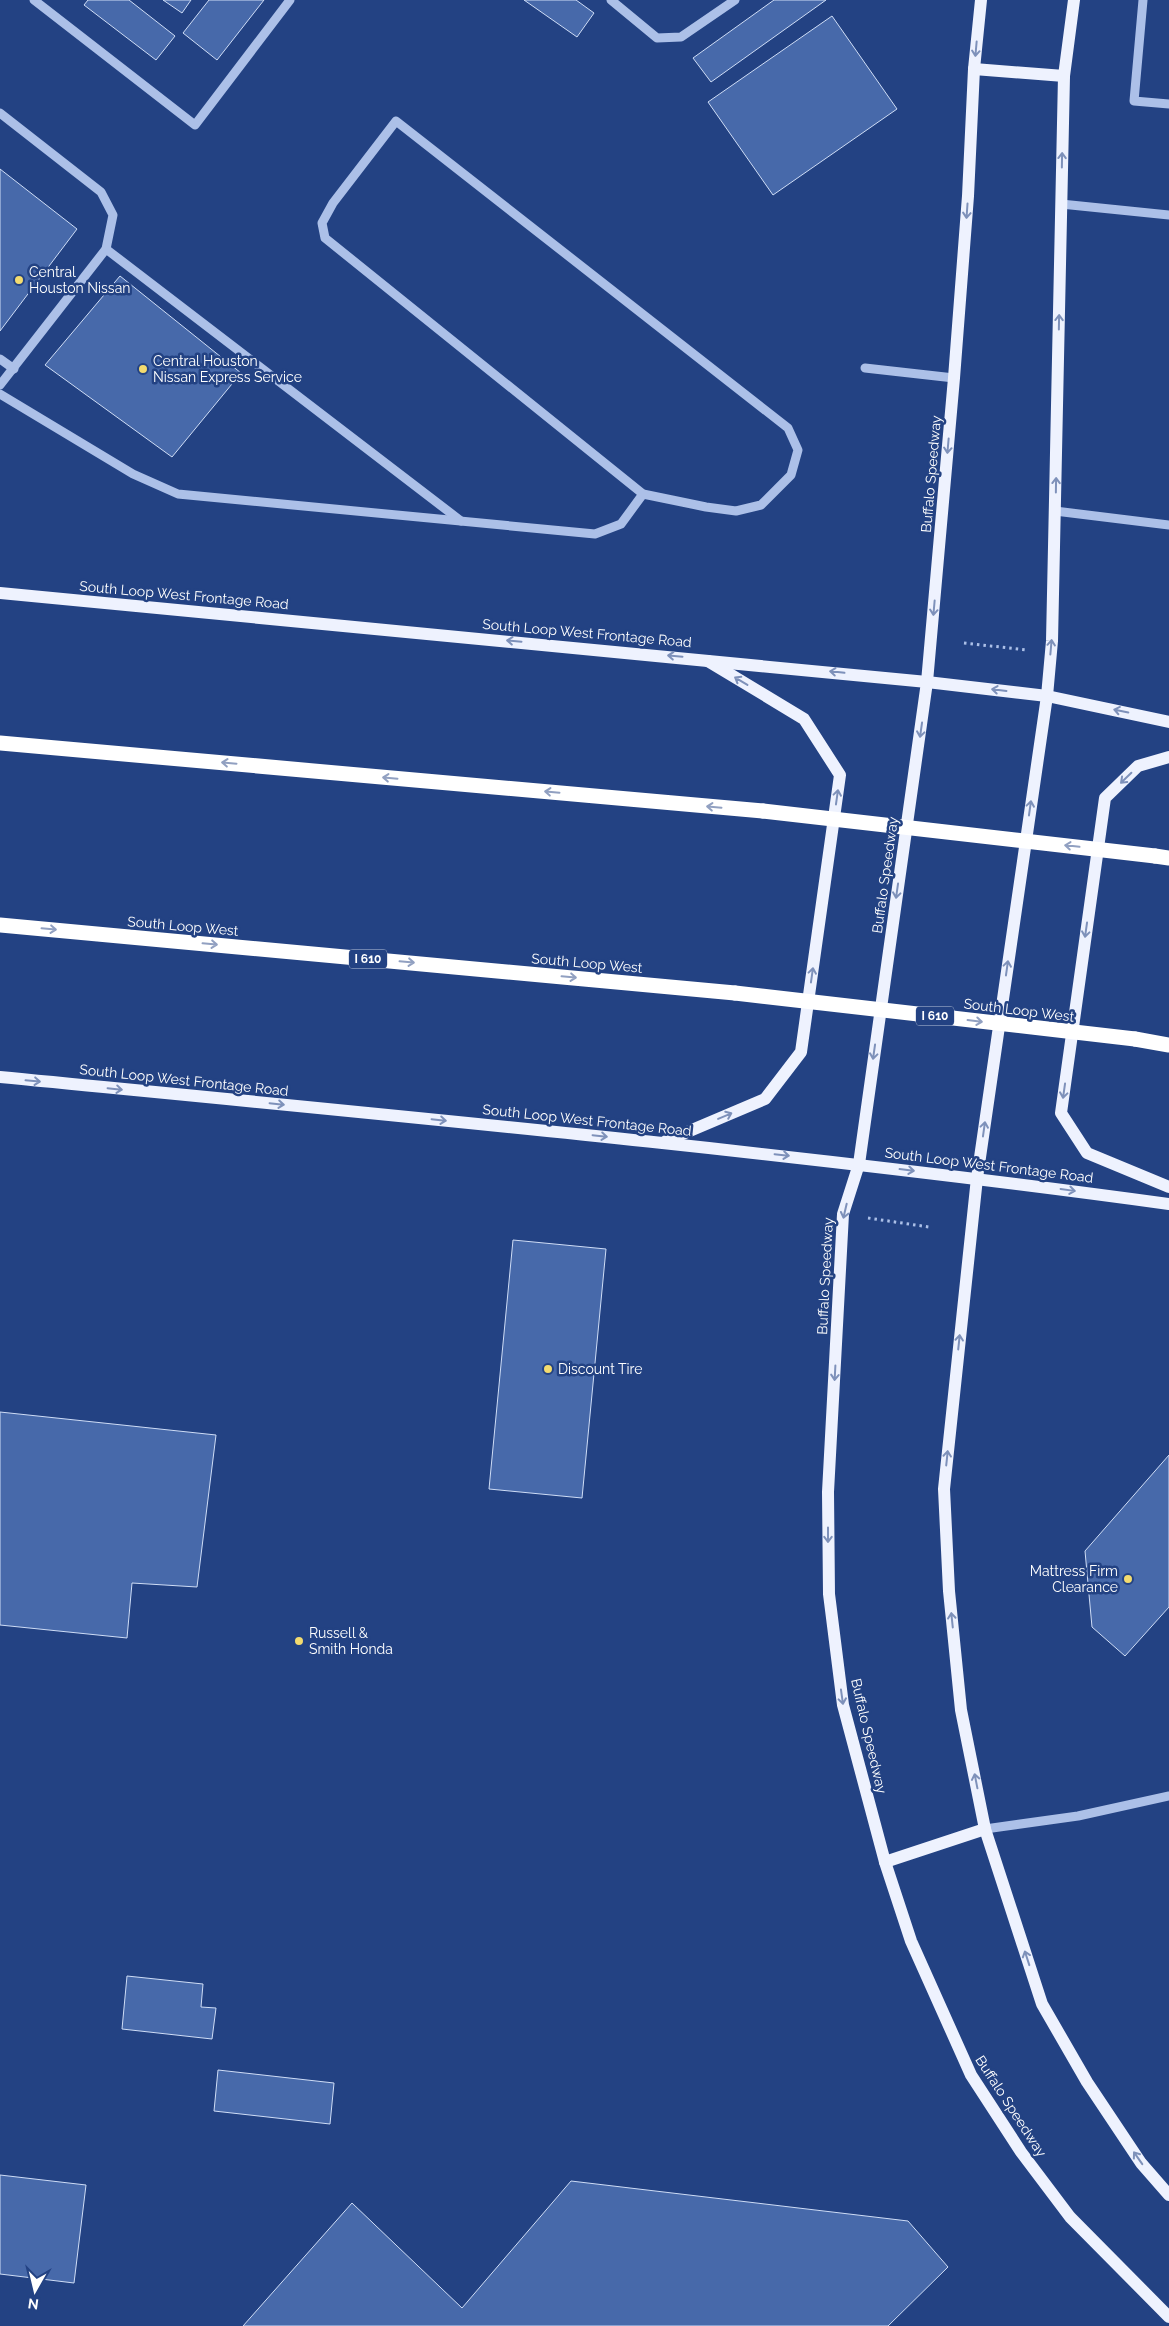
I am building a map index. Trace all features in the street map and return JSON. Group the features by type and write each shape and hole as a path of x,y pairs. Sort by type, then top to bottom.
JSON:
{"highway":[{"path":"0,736 91,751"},
{"path":"0,743 763,811 1162,857"},
{"name":"South Loop West","path":"0,925 735,992 1169,1045"}],"main road":[{"name":"Buffalo Speedway","path":"981,0 974,69 968,196 954,378 927,682 858,1164 843,1214 828,1492 828,1594 843,1705 885,1862 910,1941 971,2075 1021,2152 1070,2217 1169,2317"},
{"path":"1074,0 1064,76 1052,641 1047,696 977,1178 944,1489 949,1591 961,1710 985,1829 1042,2004 1087,2082 1141,2163 1169,2195"},
{"path":"974,69 1064,76"},
{"name":"South Loop West Frontage Road","path":"0,593 705,659 927,682 1047,696 1169,722"},
{"path":"664,1142 765,1099 801,1052 840,775 804,719 705,659"},
{"path":"1169,757 1138,766 1105,798 1061,1113 1087,1153 1169,1187"},
{"name":"South Loop West Frontage Road","path":"0,1077 664,1142 977,1178 1169,1204"},
{"path":"885,1862 985,1829"}],"lane":[{"path":"34,0 196,125 290,0"},
{"path":"611,0 657,38 681,37 735,0"},
{"path":"1143,0 1134,101 1169,104"},
{"path":"0,113 78,172 101,192 113,215 106,249 0,386"},
{"path":"396,121 788,428 798,450 791,475 761,505 736,511 706,508 643,494 325,238 322,223 333,203 396,121"},
{"path":"1061,204 1169,214"},
{"path":"106,249 462,522"},
{"path":"0,359 14,368"},
{"path":"865,368 954,378"},
{"path":"0,394 133,474 178,494 595,534 621,524 643,494"},
{"path":"1055,511 1169,525"},
{"path":"985,1829 1078,1816 1169,1796"}],"path":[{"path":"964,643 1030,651"},
{"path":"865,1217 929,1227"}],"building":[{"path":"88,0 129,0 175,36 156,60 84,5"},
{"path":"163,0 191,0 182,13"},
{"path":"209,0 264,0 217,60 183,33"},
{"path":"524,0 576,0 594,13 577,37"},
{"path":"774,0 826,0 711,82 693,58"},
{"path":"832,16 897,109 773,195 708,102"},
{"name":"Central Houston Nissan","path":"0,169 77,229 0,331"},
{"name":"Central Houston Nissan Express Service","path":"120,276 241,373 172,457 45,365"},
{"name":"Discount Tire","path":"513,1240 606,1249 582,1498 489,1489"},
{"path":"0,1412 216,1435 197,1587 132,1583 127,1638 0,1625"},
{"name":"Mattress Firm Clearance","path":"1169,1455 1169,1607 1125,1656 1092,1627 1085,1551"},
{"path":"127,1976 203,1984 201,2007 216,2008 212,2039 122,2029"},
{"path":"218,2070 334,2083 330,2124 214,2111"},
{"path":"0,2175 86,2185 74,2283 0,2274"},
{"path":"571,2181 908,2221 948,2267 888,2326 243,2326 352,2203 462,2308"}],"place":[{"name":"Central Houston Nissan","path":"19,280"},
{"name":"Central Houston Nissan Express Service","path":"143,369"},
{"name":"Discount Tire","path":"548,1369"},
{"name":"Mattress Firm Clearance","path":"1128,1579"},
{"name":"Russell & Smith Honda","path":"299,1641"}]}
